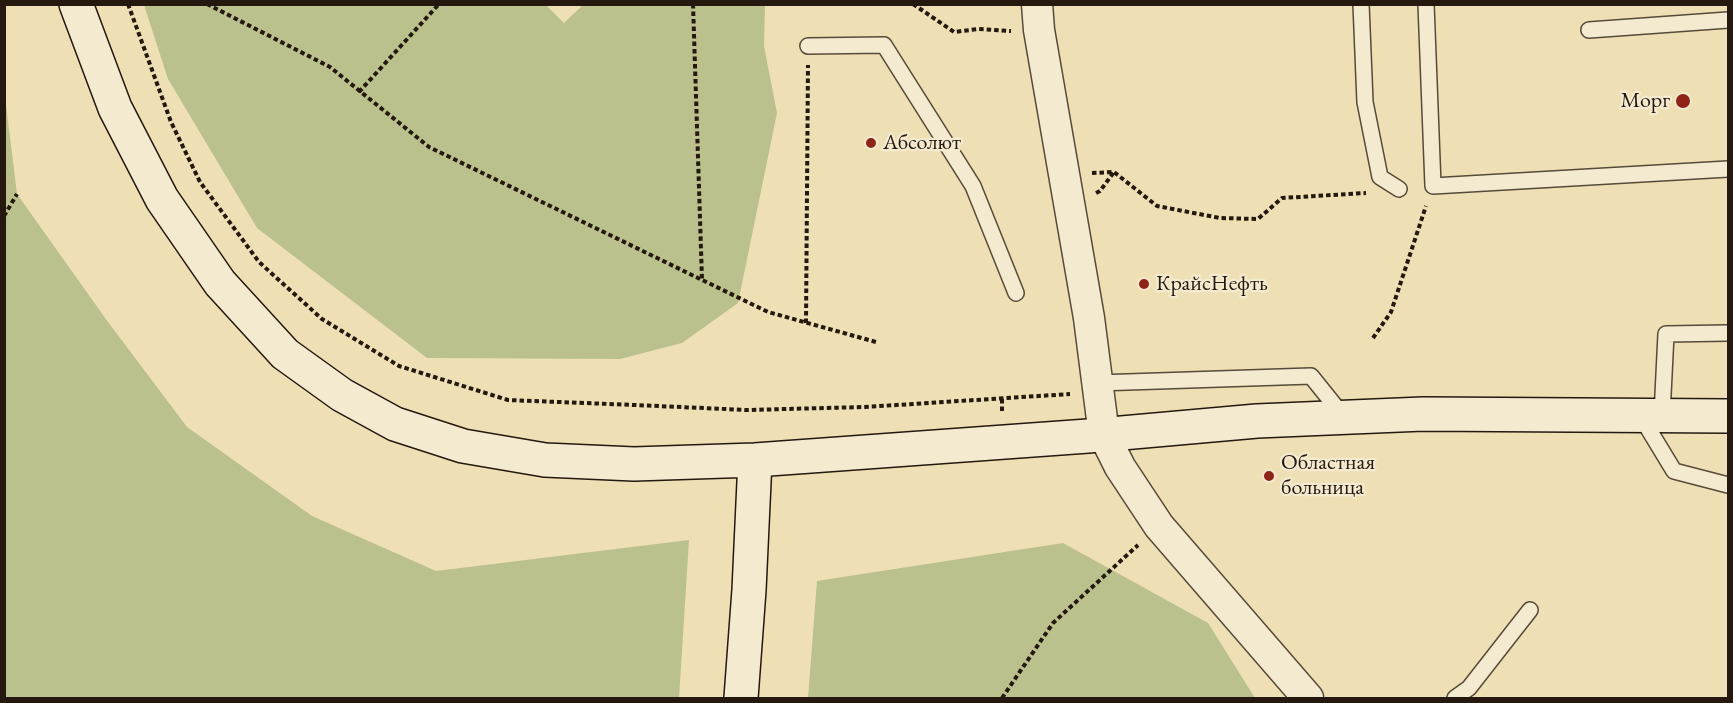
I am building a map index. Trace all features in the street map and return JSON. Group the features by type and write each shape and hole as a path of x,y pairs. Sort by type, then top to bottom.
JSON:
{"main road":[{"path":"76,4 115,108 162,199 220,283 285,354 342,395 395,424 463,446 545,460 634,464 755,460 1257,422 1423,414 1728,416"},
{"path":"741,699 755,460"}],"street":[{"path":"1038,4 1038,30 1089,318 1084,388 1120,467 1159,526 1308,699"}],"lane":[{"path":"1361,4 1365,102 1380,177 1399,189"},
{"path":"1426,4 1432,186 1728,169"},
{"path":"1589,30 1728,20"},
{"path":"808,46 884,45 973,186 1016,293"},
{"path":"1728,333 1666,334 1651,415 1674,471 1728,485"},
{"path":"1084,388 1311,375 1345,418"},
{"path":"1455,699 1469,688 1530,610"}],"path":[{"path":"129,4 171,122 200,182 259,262 322,319 399,366 508,400 747,410 865,407 1084,388"},
{"path":"207,4 330,67 429,147 768,312 876,342"},
{"path":"359,92 440,4"},
{"path":"693,4 702,280"},
{"path":"913,4 954,32 978,29 1012,31"},
{"path":"806,322 808,46"},
{"path":"1065,183 1088,174 1114,171 1157,206 1220,218 1258,219 1282,198 1399,189"},
{"path":"1373,338 1391,312 1432,186"},
{"path":"4,216 17,194"},
{"path":"1002,699 1053,623 1159,526"}],"green space":[{"path":"545,4 564,23 583,5 765,5 764,46 777,113 738,303 682,343 620,359 427,358 257,228 168,79 144,5"},
{"path":"5,97 17,194 108,322 187,427 312,516 436,571 689,540 679,698 5,698"},
{"path":"1063,543 1208,623 1255,698 808,698 817,581"}],"place":[{"name":"Морг","path":"1683,101"},
{"name":"Абсолют","path":"871,143"},
{"name":"КрайсНефть","path":"1144,284"},
{"name":"Областная больница","path":"1269,476"}]}
